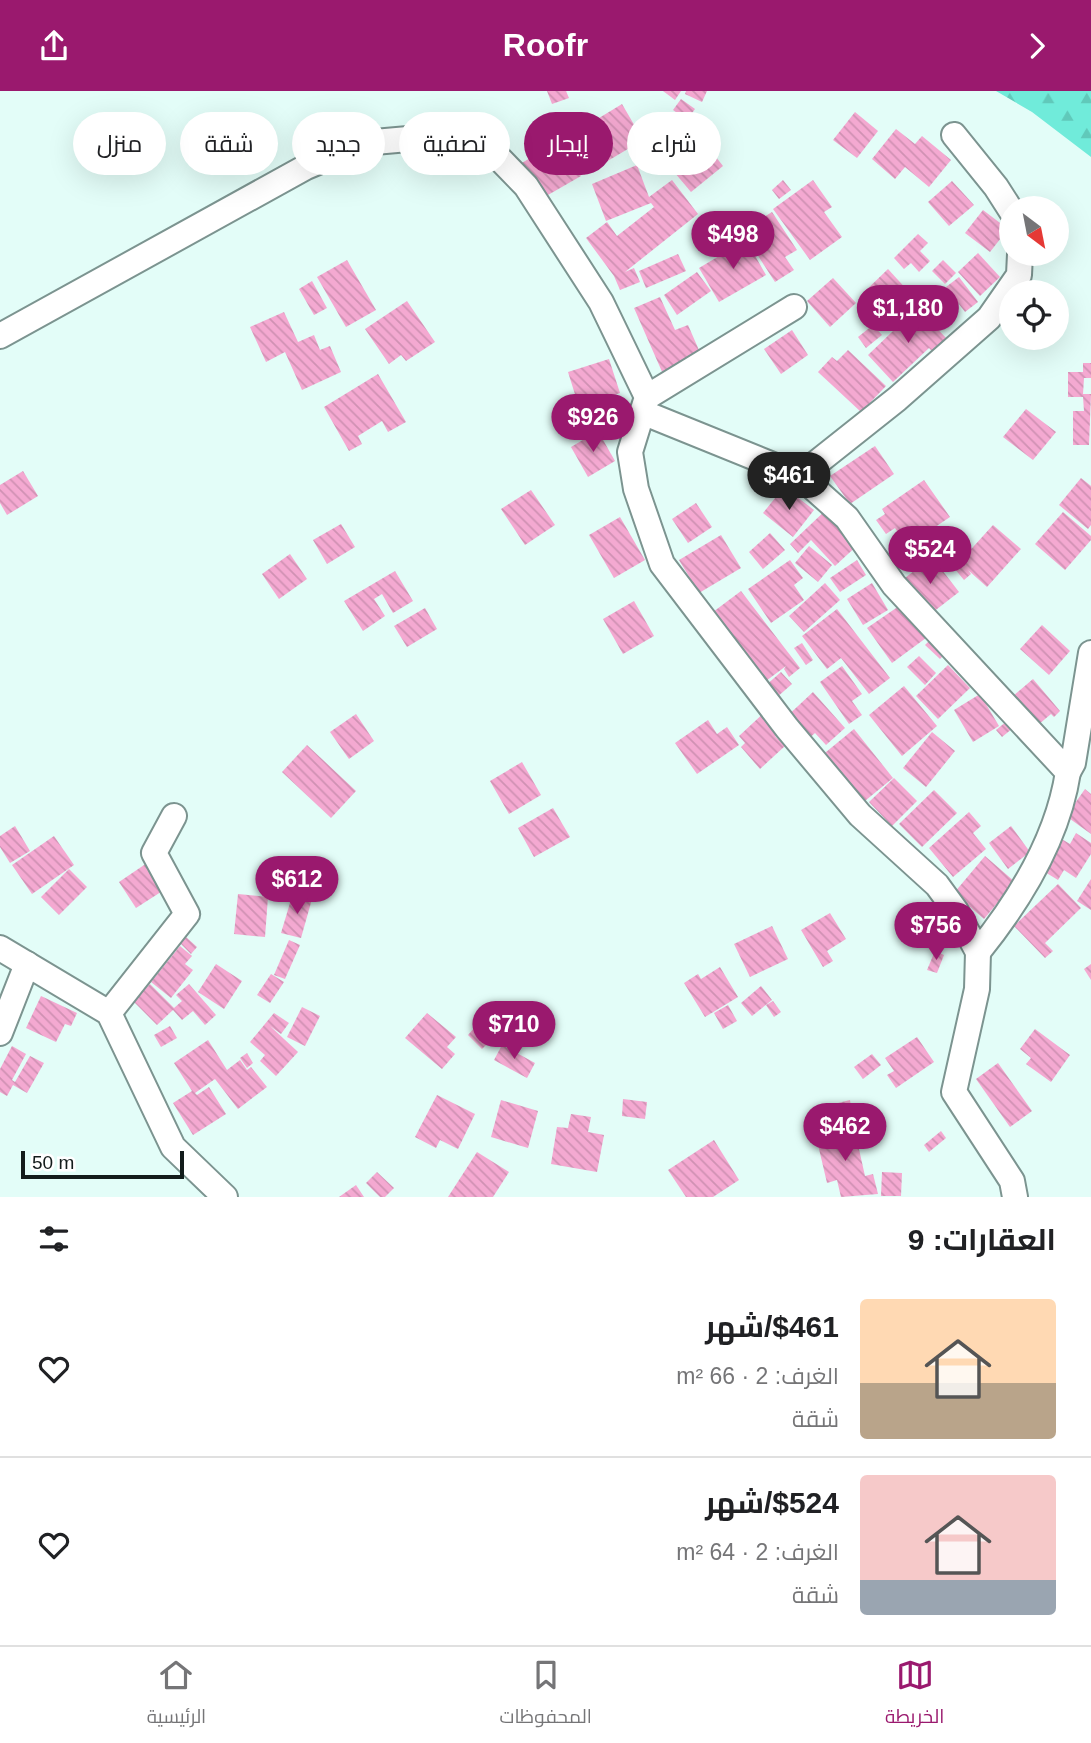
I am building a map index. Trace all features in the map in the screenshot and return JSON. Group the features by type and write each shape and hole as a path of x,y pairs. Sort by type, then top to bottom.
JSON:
{"street":[{"path":"954,135 1002,196"},
{"path":"0,336 306,167 363,143 442,136 493,152 526,187 601,302 645,405 800,477 847,518 894,585 1068,772"},
{"path":"800,477 989,318 1019,275 1019,266"},
{"path":"794,307 645,405 630,452 636,489 662,565 787,728 860,815 937,885 956,911 978,952 977,989 954,1092 1012,1181 1015,1197"},
{"path":"978,952 1022,893 1064,799 1068,772 1073,763 1091,653"},
{"path":"109,1013 187,914 154,853 174,816"},
{"path":"0,948 109,1013 173,1147 225,1197"},
{"path":"0,1033 27,964"}],"green space":[{"path":"996,91 1091,91 1091,157 1032,112"}],"building":[{"path":"547,91 566,91 569,98 552,104"},
{"path":"663,91 681,91 675,100"},
{"path":"686,91 707,91 702,102 685,94"},
{"path":"681,99 695,109 693,112 673,110"},
{"path":"622,104 627,113 627,149 613,158 613,112 609,112"},
{"path":"855,112 878,131 857,158 833,140"},
{"path":"896,129 915,144 922,136 951,160 929,187 905,167 895,179 872,159"},
{"path":"627,169 627,175 641,175 649,197 672,180 698,214 625,272 634,268 640,282 620,290 614,276 586,238 607,222 617,236 654,207 651,203 606,221 592,184"},
{"path":"527,175 580,175 581,176 541,199"},
{"path":"677,175 712,175 691,192"},
{"path":"783,180 791,190 779,199 772,190"},
{"path":"813,180 832,207 824,212 842,237 810,260 773,209"},
{"path":"952,181 974,205 949,226 928,202"},
{"path":"983,210 999,222 999,240 990,252 965,233"},
{"path":"772,212 797,250 785,257 794,270 775,282 742,231"},
{"path":"918,234 928,243 920,251 930,261 919,272 911,263 904,269 894,258"},
{"path":"746,240 766,275 719,302 699,268"},
{"path":"978,253 1000,277 980,296 958,272"},
{"path":"678,254 686,271 646,288 639,271"},
{"path":"347,260 376,310 346,327 317,277"},
{"path":"943,260 956,273 945,284 932,271"},
{"path":"888,269 909,292 880,319 859,297"},
{"path":"697,272 711,291 677,315 664,295"},
{"path":"959,277 978,302 965,312 946,287"},
{"path":"833,278 856,303 830,327 807,301"},
{"path":"312,281 327,308 314,315 299,289"},
{"path":"660,297 675,330 688,325 702,357 663,374 634,308"},
{"path":"407,301 435,342 406,361 401,355 389,364 365,329"},
{"path":"917,308 950,342 936,355 929,348 893,382 868,355"},
{"path":"284,312 298,342 314,335 320,350 330,346 341,372 302,390 285,352 266,362 250,327"},
{"path":"873,325 882,335 866,348 858,337"},
{"path":"792,330 808,355 781,374 764,349"},
{"path":"848,350 886,386 861,412 818,372 832,357 837,361"},
{"path":"609,359 620,393 579,407 568,372"},
{"path":"1083,363 1091,363 1091,378 1084,378 1083,394 1091,394 1089,445 1073,445 1073,411 1084,411 1083,397 1068,397 1068,372 1083,372"},
{"path":"378,374 406,422 388,432 382,421 358,436 362,444 349,451 324,407"},
{"path":"1026,409 1056,432 1033,460 1003,437"},
{"path":"598,431 615,461 588,477 571,447"},
{"path":"875,446 894,474 850,504 830,476"},
{"path":"23,471 38,496 7,515 0,503 0,485"},
{"path":"1081,478 1091,486 1091,525 1088,529 1059,505"},
{"path":"924,480 950,517 907,546 895,528 886,534 876,520 885,514 882,509"},
{"path":"784,487 814,510 793,537 763,513"},
{"path":"531,490 555,525 525,545 501,509"},
{"path":"696,503 712,527 688,543 672,519"},
{"path":"828,508 861,542 835,566 811,540 798,553 790,544"},
{"path":"1063,512 1091,536 1091,540 1065,570 1035,544"},
{"path":"620,517 645,560 614,578 589,535"},
{"path":"341,524 355,547 327,564 313,540"},
{"path":"993,525 1021,549 987,587 968,570 971,574 964,580 954,568"},
{"path":"770,533 785,550 763,569 749,552"},
{"path":"721,535 741,568 699,593 679,560"},
{"path":"809,546 832,565 818,582 795,563"},
{"path":"290,554 307,579 279,599 262,574"},
{"path":"932,557 959,592 928,616 901,581"},
{"path":"790,560 803,578 794,585 804,600 771,623 748,589"},
{"path":"857,560 866,575 840,592 830,578"},
{"path":"395,571 413,601 393,613 382,594 374,599 385,616 363,631 344,601"},
{"path":"825,583 840,600 804,632 789,616"},
{"path":"872,583 888,610 863,625 847,599"},
{"path":"741,591 800,668 789,677 784,669 786,666 762,684 709,615"},
{"path":"634,601 654,636 623,654 603,619"},
{"path":"902,604 926,638 892,663 867,628"},
{"path":"425,608 437,629 407,647 394,626"},
{"path":"837,609 890,678 869,694 841,658 827,669 802,636"},
{"path":"1042,625 1070,651 1049,675 1020,649"},
{"path":"934,636 949,650 940,659 925,645"},
{"path":"802,643 813,660 806,665 794,648"},
{"path":"919,656 936,673 925,685 907,667"},
{"path":"948,665 970,688 938,719 916,696"},
{"path":"842,666 862,694 852,701 862,715 849,724 820,682"},
{"path":"781,672 792,684 776,698 765,686"},
{"path":"1033,679 1060,711 1054,717 1051,714 1038,725 1013,696"},
{"path":"904,686 937,726 902,756 869,715"},
{"path":"813,692 845,728 826,745 815,733 804,743 783,720"},
{"path":"980,694 999,726 973,742 954,710"},
{"path":"766,711 782,729 775,736 785,746 760,769 741,747 745,743 739,736"},
{"path":"356,714 374,741 349,759 330,732"},
{"path":"1012,717 1018,724 1002,737 996,730"},
{"path":"708,720 717,734 727,727 739,745 697,774 675,743"},
{"path":"854,729 893,778 860,805 820,757"},
{"path":"932,732 955,751 926,787 903,768"},
{"path":"307,745 356,791 331,818 282,772"},
{"path":"522,762 541,795 509,814 490,781"},
{"path":"894,778 917,801 892,826 869,802"},
{"path":"1085,789 1091,794 1091,834 1066,816"},
{"path":"934,790 957,813 922,847 899,824"},
{"path":"553,808 570,837 534,857 518,828"},
{"path":"969,812 981,826 973,833 986,849 953,877 929,848"},
{"path":"15,826 30,851 10,863 0,847 0,836"},
{"path":"1011,826 1030,852 1008,869 989,843"},
{"path":"1076,833 1091,843 1091,854 1076,878 1064,870 1058,880 1040,869 1060,838 1070,844"},
{"path":"54,836 74,865 32,894 12,865"},
{"path":"985,856 1015,882 984,919 954,893"},
{"path":"147,863 164,890 136,908 119,882"},
{"path":"69,869 87,887 59,915 41,897"},
{"path":"1091,879 1091,910 1077,901"},
{"path":"1058,884 1081,908 1045,943 1053,951 1045,958 1014,926"},
{"path":"293,893 312,899 301,938 281,933"},
{"path":"238,894 268,897 265,937 234,934"},
{"path":"830,913 846,939 827,951 833,961 823,967 801,930"},
{"path":"772,926 788,959 750,977 734,944"},
{"path":"186,937 197,947 191,954 180,943"},
{"path":"289,940 300,945 285,979 274,975"},
{"path":"180,946 192,956 185,964 193,970 171,998 151,982"},
{"path":"935,951 944,955 937,973 927,970"},
{"path":"216,964 242,981 224,1009 198,992"},
{"path":"1091,964 1091,980 1084,969"},
{"path":"720,967 738,997 705,1017 684,983 698,974 701,979"},
{"path":"271,974 284,982 270,1003 257,995"},
{"path":"150,984 174,1008 182,1001 176,995 189,984 216,1015 205,1025 193,1011 182,1020 173,1010 157,1025 133,1001"},
{"path":"761,986 772,1000 752,1016 741,1003"},
{"path":"41,996 77,1013 71,1026 65,1024 56,1042 26,1028"},
{"path":"773,1001 781,1012 774,1017 766,1005"},
{"path":"728,1005 737,1021 723,1029 714,1013"},
{"path":"302,1007 320,1016 305,1046 287,1037"},
{"path":"274,1013 289,1023 281,1034 270,1026 298,1052 276,1076 260,1061 265,1055 250,1042"},
{"path":"427,1013 456,1037 447,1047 455,1054 442,1069 405,1038"},
{"path":"170,1026 177,1038 161,1047 154,1035"},
{"path":"476,1026 491,1040 482,1049 468,1035"},
{"path":"1035,1029 1070,1055 1051,1082 1026,1064 1031,1058 1020,1049"},
{"path":"917,1037 934,1062 896,1088 887,1075 894,1071 885,1058"},
{"path":"208,1040 227,1070 240,1060 247,1070 251,1067 267,1087 238,1109 215,1079 195,1093 197,1095 209,1087 226,1114 193,1135 173,1103 192,1091 174,1063"},
{"path":"502,1045 535,1063 527,1078 494,1060"},
{"path":"12,1046 26,1054 12,1080 15,1082 30,1056 44,1063 27,1093 13,1085 7,1096 0,1092 0,1069"},
{"path":"247,1053 253,1063 247,1068 240,1058"},
{"path":"872,1054 881,1065 863,1079 854,1067"},
{"path":"998,1063 1032,1111 1010,1127 976,1079"},
{"path":"437,1095 475,1114 458,1149 440,1140 436,1148 415,1137"},
{"path":"623,1099 647,1102 645,1119 622,1116"},
{"path":"501,1100 538,1111 528,1148 491,1137"},
{"path":"850,1100 852,1114 840,1116 838,1103"},
{"path":"571,1114 591,1117 588,1132 604,1135 597,1172 551,1164 557,1127 568,1128"},
{"path":"854,1127 865,1176 873,1174 878,1194 841,1197 837,1180 827,1183 816,1136"},
{"path":"941,1131 946,1138 929,1152 924,1145"},
{"path":"714,1140 739,1180 713,1197 686,1197 668,1170"},
{"path":"477,1152 509,1172 493,1197 448,1197"},
{"path":"377,1172 394,1188 385,1197 380,1197 366,1183"},
{"path":"882,1172 902,1173 901,1196 881,1196"},
{"path":"356,1185 364,1197 339,1197"}]}
